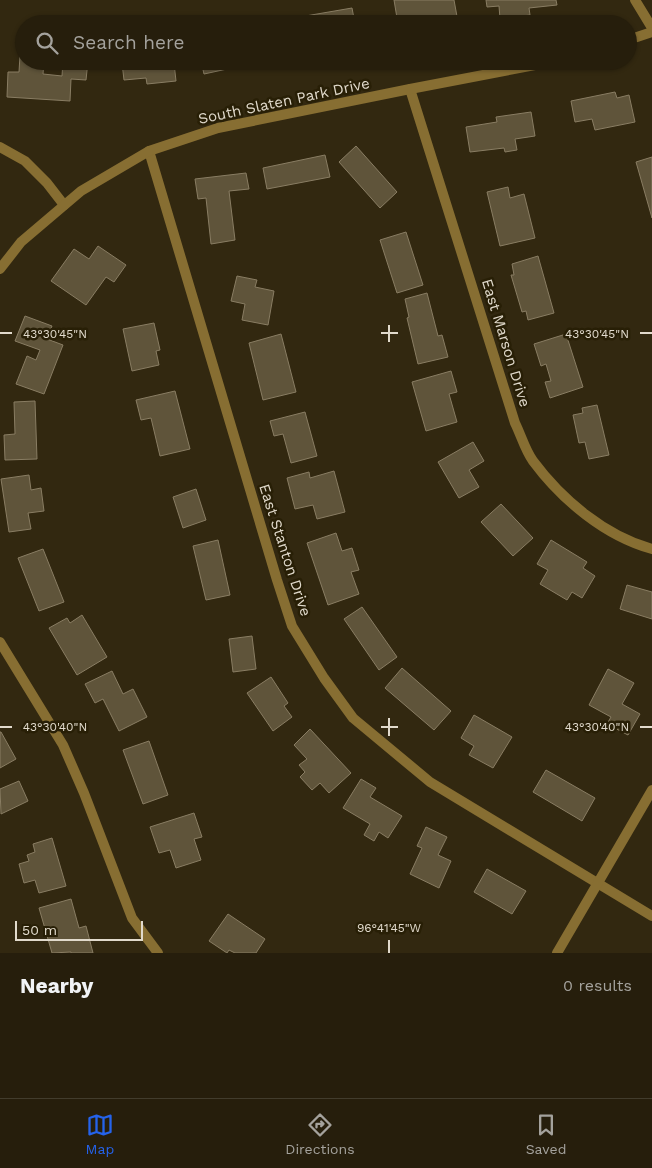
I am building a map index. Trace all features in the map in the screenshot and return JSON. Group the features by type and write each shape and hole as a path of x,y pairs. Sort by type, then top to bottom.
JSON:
{"street":[{"path":"635,0 652,28"},
{"path":"637,37 652,32"},
{"name":"South Slaten Park Drive","path":"0,269 21,242 81,191 149,151 218,128 509,70"},
{"name":"East Marson Drive","path":"410,89 515,423 532,460 562,494 606,530 652,549"},
{"path":"0,147 25,161 47,183 64,205"},
{"name":"East Stanton Drive","path":"149,151 292,626 324,678 353,718 430,782 652,916"},
{"path":"0,642 63,745 84,793 132,918 158,953"},
{"path":"557,953 652,790"}],"building":[{"path":"394,0 454,0 457,15 396,15"},
{"path":"486,0 556,0 557,5 529,8 530,15 500,15 499,6 487,7"},
{"path":"352,8 353,15 311,15"},
{"path":"19,70 43,70 43,74 62,76 62,70 87,70 86,80 71,79 70,101 7,97 8,72 19,72"},
{"path":"123,70 175,70 176,81 147,84 146,78 124,80"},
{"path":"203,70 222,70 204,74"},
{"path":"615,92 617,98 629,95 635,122 595,130 592,119 575,122 571,101"},
{"path":"531,112 535,136 515,139 517,150 505,152 504,148 470,152 466,127 497,122 496,117"},
{"path":"356,146 397,192 380,208 339,162"},
{"path":"325,155 330,177 267,189 263,168"},
{"path":"652,157 652,218 636,162"},
{"path":"246,173 249,189 229,191 235,240 211,244 206,198 198,199 195,179"},
{"path":"508,187 510,198 524,194 535,238 500,246 487,192"},
{"path":"406,232 423,285 397,293 380,240"},
{"path":"98,246 126,265 114,282 106,277 86,305 51,281 74,249 89,259"},
{"path":"538,256 554,313 528,320 526,311 522,312 511,275 514,275 512,264"},
{"path":"237,276 257,280 255,287 274,291 268,325 242,320 245,304 231,301"},
{"path":"427,293 438,336 442,335 448,357 418,364 407,318 409,317 405,299"},
{"path":"25,316 52,326 47,339 63,345 44,394 16,384 27,356 36,360 40,350 15,341"},
{"path":"154,323 160,350 156,351 159,365 132,371 123,329"},
{"path":"281,334 296,392 263,400 249,343"},
{"path":"566,334 583,387 550,398 545,382 551,381 546,364 541,366 534,344"},
{"path":"451,371 457,392 449,394 457,422 426,431 412,382"},
{"path":"175,391 190,449 160,456 151,418 141,420 136,400"},
{"path":"35,401 37,459 5,460 4,435 15,434 14,402"},
{"path":"597,405 609,455 589,459 585,442 579,443 573,415 583,413 582,408"},
{"path":"305,412 317,456 291,463 283,434 274,436 270,421"},
{"path":"473,442 484,461 469,470 479,487 459,498 438,462"},
{"path":"334,471 345,512 317,519 313,505 295,509 287,478 309,472 310,478"},
{"path":"29,475 31,490 41,488 44,511 28,513 31,529 9,532 1,479"},
{"path":"196,489 206,520 183,528 173,497"},
{"path":"501,504 533,538 513,556 481,522"},
{"path":"336,533 342,551 352,548 359,570 351,572 359,594 328,605 307,543"},
{"path":"218,540 230,595 206,600 193,546"},
{"path":"551,540 587,562 583,568 595,576 582,598 572,592 567,600 540,584 548,570 537,564"},
{"path":"43,549 64,602 39,611 18,558"},
{"path":"627,585 652,592 652,619 620,609"},
{"path":"362,607 397,657 379,670 344,619"},
{"path":"82,615 107,657 77,675 49,628 67,618 70,623"},
{"path":"252,636 256,669 233,672 229,639"},
{"path":"402,668 451,711 434,730 385,688"},
{"path":"608,669 634,683 622,704 640,714 628,735 607,724 611,717 589,705"},
{"path":"112,671 123,694 133,689 147,717 119,731 103,699 95,703 85,684"},
{"path":"271,677 288,703 284,706 292,717 273,731 247,693"},
{"path":"474,715 512,737 493,768 469,755 474,746 461,738"},
{"path":"310,729 351,773 329,793 320,783 312,790 300,777 305,772 299,765 307,759 294,745"},
{"path":"0,732 16,759 0,768"},
{"path":"149,741 168,795 143,804 123,750"},
{"path":"546,770 595,798 582,821 533,792"},
{"path":"361,779 376,788 370,797 402,816 388,838 379,832 374,841 364,835 370,824 343,808"},
{"path":"19,781 28,801 1,814 0,789"},
{"path":"194,813 202,837 194,839 201,860 176,868 170,850 159,853 150,827"},
{"path":"426,827 447,837 438,855 451,861 439,888 410,874 422,848 417,846"},
{"path":"52,838 66,886 39,893 35,880 24,883 19,864 29,861 27,855 35,852 33,844"},
{"path":"487,869 526,891 512,914 474,892"},
{"path":"71,899 79,928 86,926 93,953 52,953 39,908"},
{"path":"228,914 265,939 256,953 235,953 229,950 227,953 209,941"}]}
